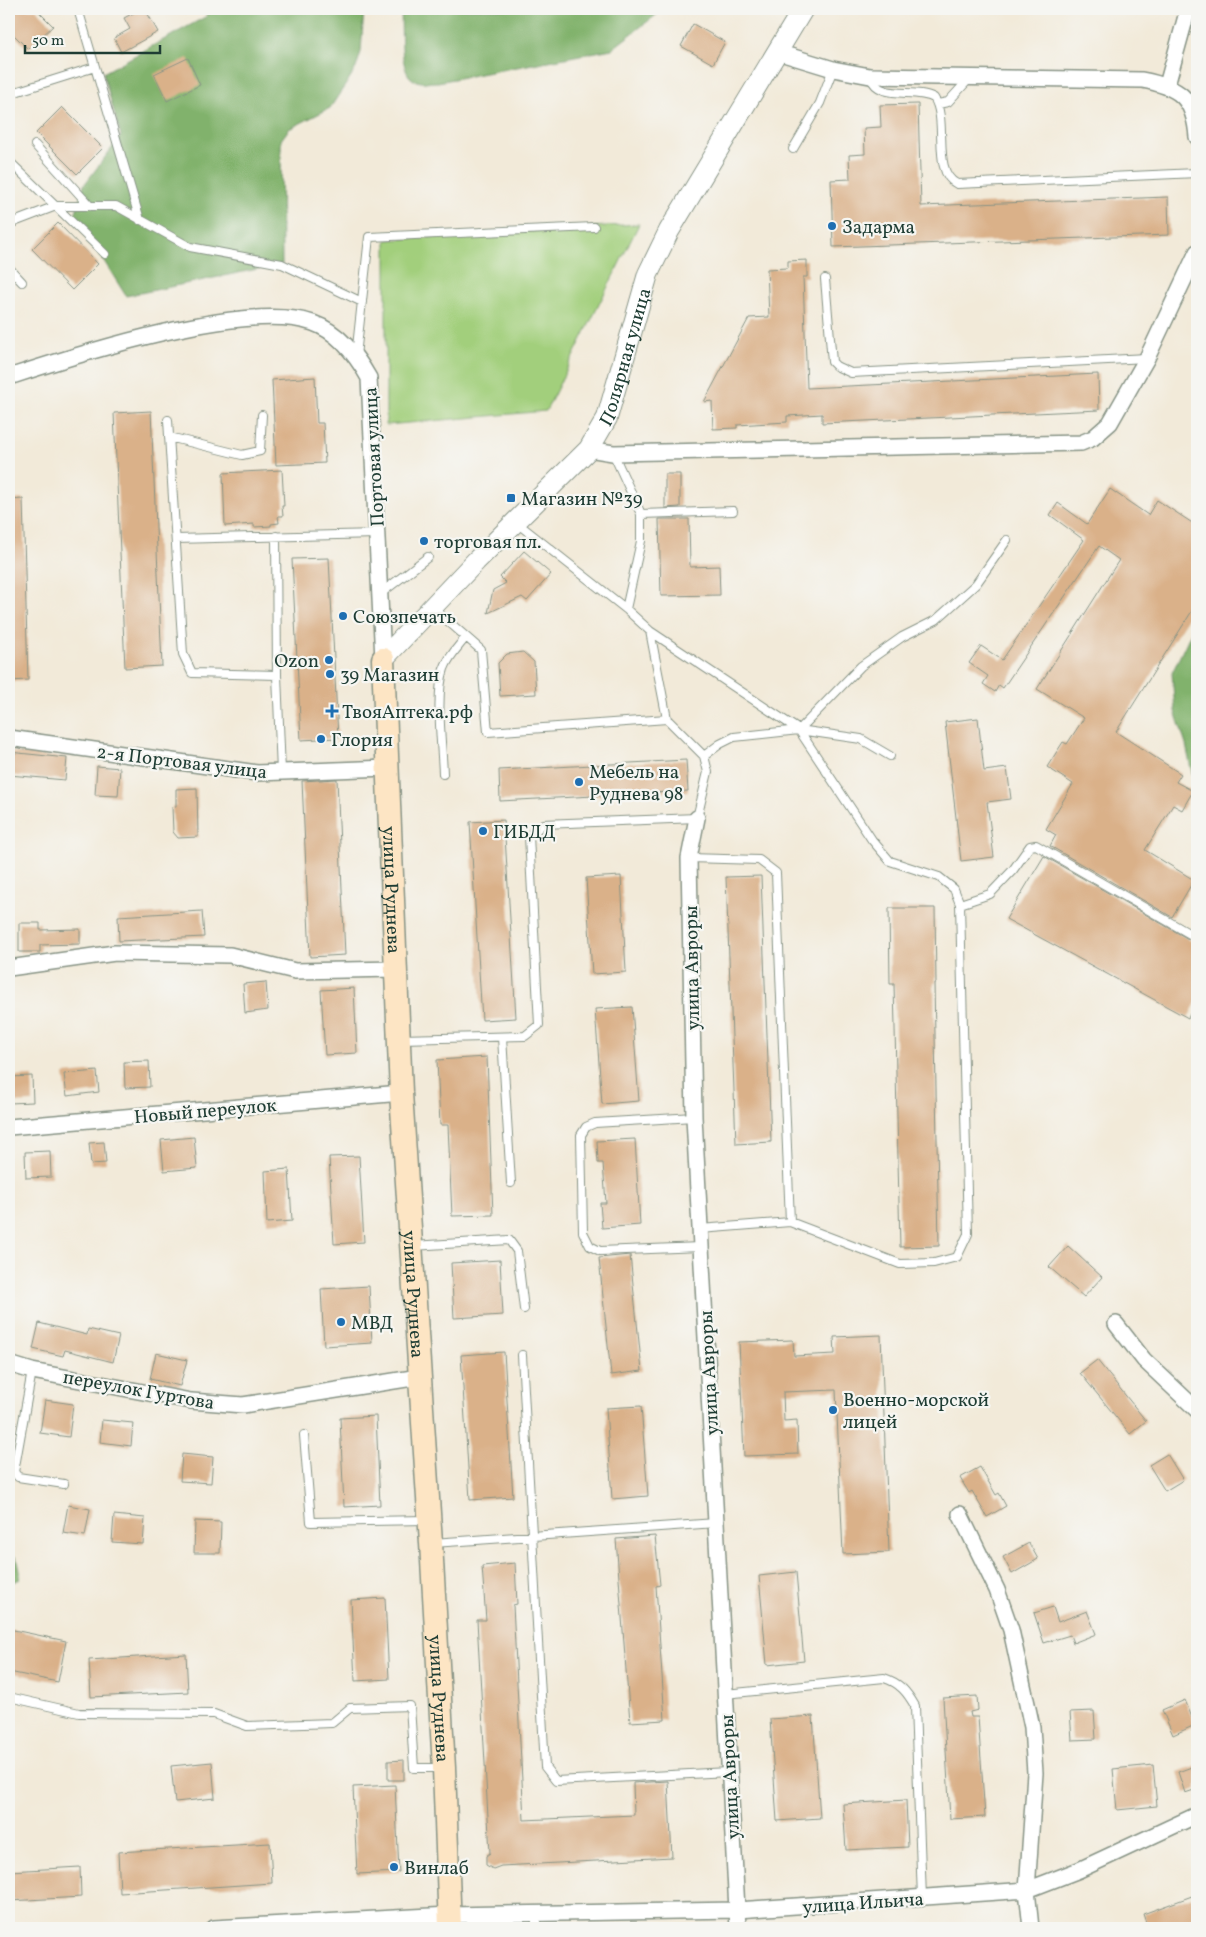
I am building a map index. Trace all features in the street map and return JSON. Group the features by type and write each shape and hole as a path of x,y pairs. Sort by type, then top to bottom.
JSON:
{"main road":[{"name":"улица Руднева","path":"383,659 398,1039 430,1520 444,1768 449,1922"}],"street":[{"name":"Полярная улица","path":"383,659 589,449 607,418 648,274 669,231 803,9"},
{"path":"1167,85 1188,9"},
{"path":"777,52 833,69 870,76 969,79 1142,80 1167,85 1178,90 1195,112 1197,137"},
{"path":"589,449 613,453 1081,443 1093,438 1110,423 1147,358 1197,254"},
{"name":"Портовая улица","path":"9,376 135,340 212,323 281,317 320,327 334,334 356,356 370,378 383,659"},
{"name":"2-я Портовая улица","path":"9,738 257,773 387,768"},
{"name":"улица Авроры","path":"697,818 689,858 694,1117 728,1772 738,1928"},
{"path":"9,968 115,953 230,955 295,971 396,969"},
{"name":"Новый переулок","path":"9,1127 401,1094"},
{"path":"1116,1324 1144,1360 1197,1410"},
{"name":"переулок Гуртова","path":"9,1364 32,1371 191,1401 243,1405 419,1377"},
{"path":"960,1514 997,1590 1008,1622 1022,1674 1032,1727 1035,1773 1027,1890 1031,1928"},
{"name":"улица Ильича","path":"214,1928 536,1921 737,1910 1027,1890 1079,1870 1197,1815"}],"lane":[{"path":"78,9 140,220"},
{"path":"9,94 95,67"},
{"path":"793,150 820,103 833,69"},
{"path":"870,76 873,83 884,91 927,94 938,104 944,166 950,181 957,184 1197,173"},
{"path":"938,104 948,102 969,79"},
{"path":"35,146 90,206"},
{"path":"9,161 105,254"},
{"path":"9,224 56,206 116,206 190,247 282,264 362,302"},
{"path":"356,356 369,237 594,227"},
{"path":"9,268 22,282"},
{"path":"825,279 832,362 836,366 852,373 1147,358"},
{"path":"169,437 242,455 260,451 262,415"},
{"path":"168,420 183,654 192,673 277,675"},
{"path":"613,453 641,514 641,541 626,609"},
{"path":"641,514 733,511"},
{"path":"516,522 626,609 650,631 799,730 872,840 890,861 939,877 954,889 960,904 968,1234 957,1257 934,1263 900,1264 790,1222 700,1229"},
{"path":"176,539 377,534"},
{"path":"276,536 277,675 281,772"},
{"path":"799,730 861,666 902,637 936,620 976,584 1006,540"},
{"path":"380,594 428,557"},
{"path":"433,608 481,650 488,732 667,719"},
{"path":"398,1039 525,1036 539,1025 529,836 543,824 697,818 708,772 704,756 667,719 650,631"},
{"path":"444,774 440,687 444,669 451,656 466,637"},
{"path":"704,756 720,744 734,737 799,730 861,739 890,756"},
{"path":"960,904 990,894 1013,870 1030,846 1036,844 1197,938"},
{"path":"689,858 759,860 776,873 790,1222"},
{"path":"502,1037 512,1183"},
{"path":"694,1117 594,1123 586,1128 580,1135 583,1232 590,1246 600,1251 701,1247"},
{"path":"411,1246 508,1240 517,1251 524,1308"},
{"path":"522,1355 544,1767 556,1781 728,1772"},
{"path":"32,1371 14,1472 18,1477 64,1484"},
{"path":"304,1435 311,1522 430,1520"},
{"path":"431,1543 532,1534 716,1523"},
{"path":"725,1694 884,1678 896,1682 907,1692 915,1706 922,1898"},
{"path":"9,1696 79,1713 214,1714 247,1726 332,1723 350,1708 410,1706 414,1768 444,1768"}],"green space":[{"path":"204,9 364,9 361,52 356,68 330,108 289,129 281,140 282,264 126,296 75,215 84,185 121,136 103,73 207,16"},
{"path":"401,9 664,9 612,49 438,82 421,82 414,80 407,73 401,35"},
{"path":"639,224 546,411 386,425 386,240"},
{"path":"1197,620 1197,810 1196,792 1186,745 1175,711 1172,673"},
{"path":"9,1552 17,1560 20,1579 9,1584"}],"building":[{"path":"18,9 36,9 53,26 28,49 9,30 9,17"},
{"path":"141,9 145,9 158,32 121,52 114,38 130,29 124,18"},
{"path":"693,24 725,42 713,64 681,46"},
{"path":"188,58 200,85 167,101 154,74"},
{"path":"918,104 921,206 1168,197 1169,235 833,247 831,180 850,179 849,155 865,154 864,128 881,127 880,105"},
{"path":"62,107 103,148 77,174 36,133"},
{"path":"58,223 98,264 72,290 32,249"},
{"path":"807,260 807,277 803,277 807,388 1098,374 1099,410 822,423 822,414 787,416 787,422 737,425 737,428 713,429 712,401 704,402 749,318 769,317 767,269 788,268 788,261"},
{"path":"315,377 317,423 323,423 325,463 276,465 272,380"},
{"path":"151,411 162,666 125,668 114,413"},
{"path":"282,470 284,506 282,506 283,516 278,516 279,523 271,524 271,526 254,527 254,524 225,526 223,473"},
{"path":"665,474 680,474 680,507 665,508"},
{"path":"1110,489 1148,515 1157,500 1197,526 1197,603 1116,732 1181,774 1176,782 1193,791 1182,810 1173,805 1145,850 1194,880 1172,917 1050,846 1056,835 1046,829 1073,784 1047,767 1063,742 1067,744 1084,718 1037,689 1119,560 1099,546 1003,688 999,685 995,692 983,684 988,676 969,663 981,646 1002,660 1084,540 1050,515 1058,503 1087,524"},
{"path":"23,499 28,680 9,681 9,500"},
{"path":"659,519 689,519 690,567 719,566 720,595 661,596"},
{"path":"524,551 551,574 527,601 522,597 488,613 493,590 506,583 500,577"},
{"path":"329,558 338,738 301,740 292,559"},
{"path":"523,652 534,662 536,694 500,696 498,663 507,654"},
{"path":"978,718 984,771 1007,768 1011,799 987,802 994,857 961,861 945,722"},
{"path":"9,752 67,758 65,780 9,775"},
{"path":"686,760 688,791 500,801 499,770"},
{"path":"97,766 120,768 118,796 95,795"},
{"path":"337,779 345,955 310,957 302,781"},
{"path":"197,788 198,837 178,838 173,832 172,807 176,806 176,789"},
{"path":"504,820 516,1018 482,1020 470,822"},
{"path":"1044,856 1197,944 1197,1001 1188,1018 1006,919"},
{"path":"621,876 626,972 592,974 586,878"},
{"path":"761,876 771,1142 736,1144 726,877"},
{"path":"889,908 935,908 936,983 934,983 939,1246 900,1247 894,984 890,984"},
{"path":"202,911 204,937 119,941 118,916"},
{"path":"19,923 40,923 40,930 80,929 80,944 40,945 40,952 19,952"},
{"path":"266,982 268,1010 245,1013 243,984"},
{"path":"354,988 357,1053 325,1055 321,990"},
{"path":"632,1007 639,1101 602,1104 595,1009"},
{"path":"487,1057 493,1215 452,1216 448,1125 440,1125 437,1060"},
{"path":"149,1061 150,1087 125,1088 124,1062"},
{"path":"97,1071 99,1092 67,1096 64,1074"},
{"path":"32,1076 33,1102 9,1103 9,1077"},
{"path":"194,1137 197,1168 164,1171 161,1140"},
{"path":"635,1139 640,1225 602,1228 600,1203 606,1203 603,1163 598,1163 597,1141"},
{"path":"104,1142 106,1163 91,1164 89,1143"},
{"path":"50,1151 51,1177 26,1178 25,1152"},
{"path":"359,1156 364,1242 334,1244 329,1157"},
{"path":"289,1169 292,1221 267,1223 265,1171"},
{"path":"1068,1246 1102,1277 1084,1297 1049,1267"},
{"path":"630,1255 642,1371 611,1375 599,1258"},
{"path":"500,1260 503,1315 454,1318 451,1263"},
{"path":"369,1286 372,1343 324,1346 321,1289"},
{"path":"39,1323 87,1335 88,1329 119,1336 113,1362 65,1350 63,1356 33,1349"},
{"path":"881,1335 889,1552 843,1554 836,1390 783,1392 784,1421 797,1420 798,1454 744,1456 739,1342 793,1340 794,1356 835,1354 834,1337"},
{"path":"504,1352 513,1497 470,1500 461,1355"},
{"path":"156,1353 187,1360 180,1386 150,1379"},
{"path":"1097,1360 1146,1421 1130,1434 1080,1373"},
{"path":"45,1400 73,1404 69,1437 40,1433"},
{"path":"641,1406 648,1496 612,1499 606,1408"},
{"path":"376,1416 380,1505 344,1507 340,1418"},
{"path":"102,1420 133,1423 131,1446 100,1442"},
{"path":"182,1454 213,1457 211,1483 180,1481"},
{"path":"1167,1454 1183,1480 1165,1491 1149,1465"},
{"path":"980,1467 996,1495 999,1493 1006,1506 987,1517 972,1491 969,1493 960,1478"},
{"path":"68,1505 90,1509 85,1536 63,1533"},
{"path":"114,1515 145,1518 143,1544 112,1542"},
{"path":"195,1521 221,1522 220,1553 194,1553"},
{"path":"655,1536 660,1585 656,1586 665,1720 630,1722 616,1539"},
{"path":"1029,1543 1038,1559 1012,1574 1003,1557"},
{"path":"515,1563 517,1604 513,1605 524,1820 634,1815 633,1783 668,1781 672,1857 501,1866 493,1869 486,1865 486,1856 490,1853 477,1620 486,1620 482,1566"},
{"path":"796,1572 804,1661 767,1665 759,1576"},
{"path":"385,1598 389,1679 355,1681 351,1600"},
{"path":"1053,1607 1058,1622 1087,1611 1096,1634 1073,1643 1070,1635 1044,1643 1034,1613"},
{"path":"9,1629 66,1641 58,1682 9,1672"},
{"path":"186,1654 188,1692 91,1697 89,1660"},
{"path":"977,1696 978,1710 970,1712 971,1717 978,1717 985,1817 950,1819 943,1698"},
{"path":"1185,1700 1195,1725 1173,1735 1162,1710"},
{"path":"1094,1711 1096,1739 1072,1740 1070,1712"},
{"path":"813,1716 820,1818 777,1821 770,1719"},
{"path":"404,1760 404,1780 388,1780 388,1761"},
{"path":"212,1762 215,1798 175,1802 171,1766"},
{"path":"1153,1765 1157,1806 1117,1810 1113,1769"},
{"path":"1197,1765 1197,1789 1185,1793 1178,1772"},
{"path":"395,1785 399,1872 357,1874 353,1787"},
{"path":"906,1800 908,1847 846,1850 843,1804"},
{"path":"270,1843 272,1883 120,1893 118,1852"},
{"path":"80,1867 81,1897 9,1901 9,1871"},
{"path":"1192,1896 1197,1910 1197,1928 1148,1928 1143,1914"}],"place":[{"name":"Задарма","path":"832,226"},
{"name":"Магазин №39","path":"511,498"},
{"name":"торговая пл.","path":"424,541"},
{"name":"Союзпечать","path":"343,616"},
{"name":"Ozon","path":"329,660"},
{"name":"39 Магазин","path":"330,674"},
{"name":"ТвояАптека.рф","path":"332,711"},
{"name":"Глория","path":"321,739"},
{"name":"Мебель на Руднева 98","path":"579,782"},
{"name":"ГИБДД","path":"483,831"},
{"name":"МВД","path":"341,1322"},
{"name":"Военно-морской лицей","path":"833,1410"},
{"name":"Винлаб","path":"394,1867"}]}
